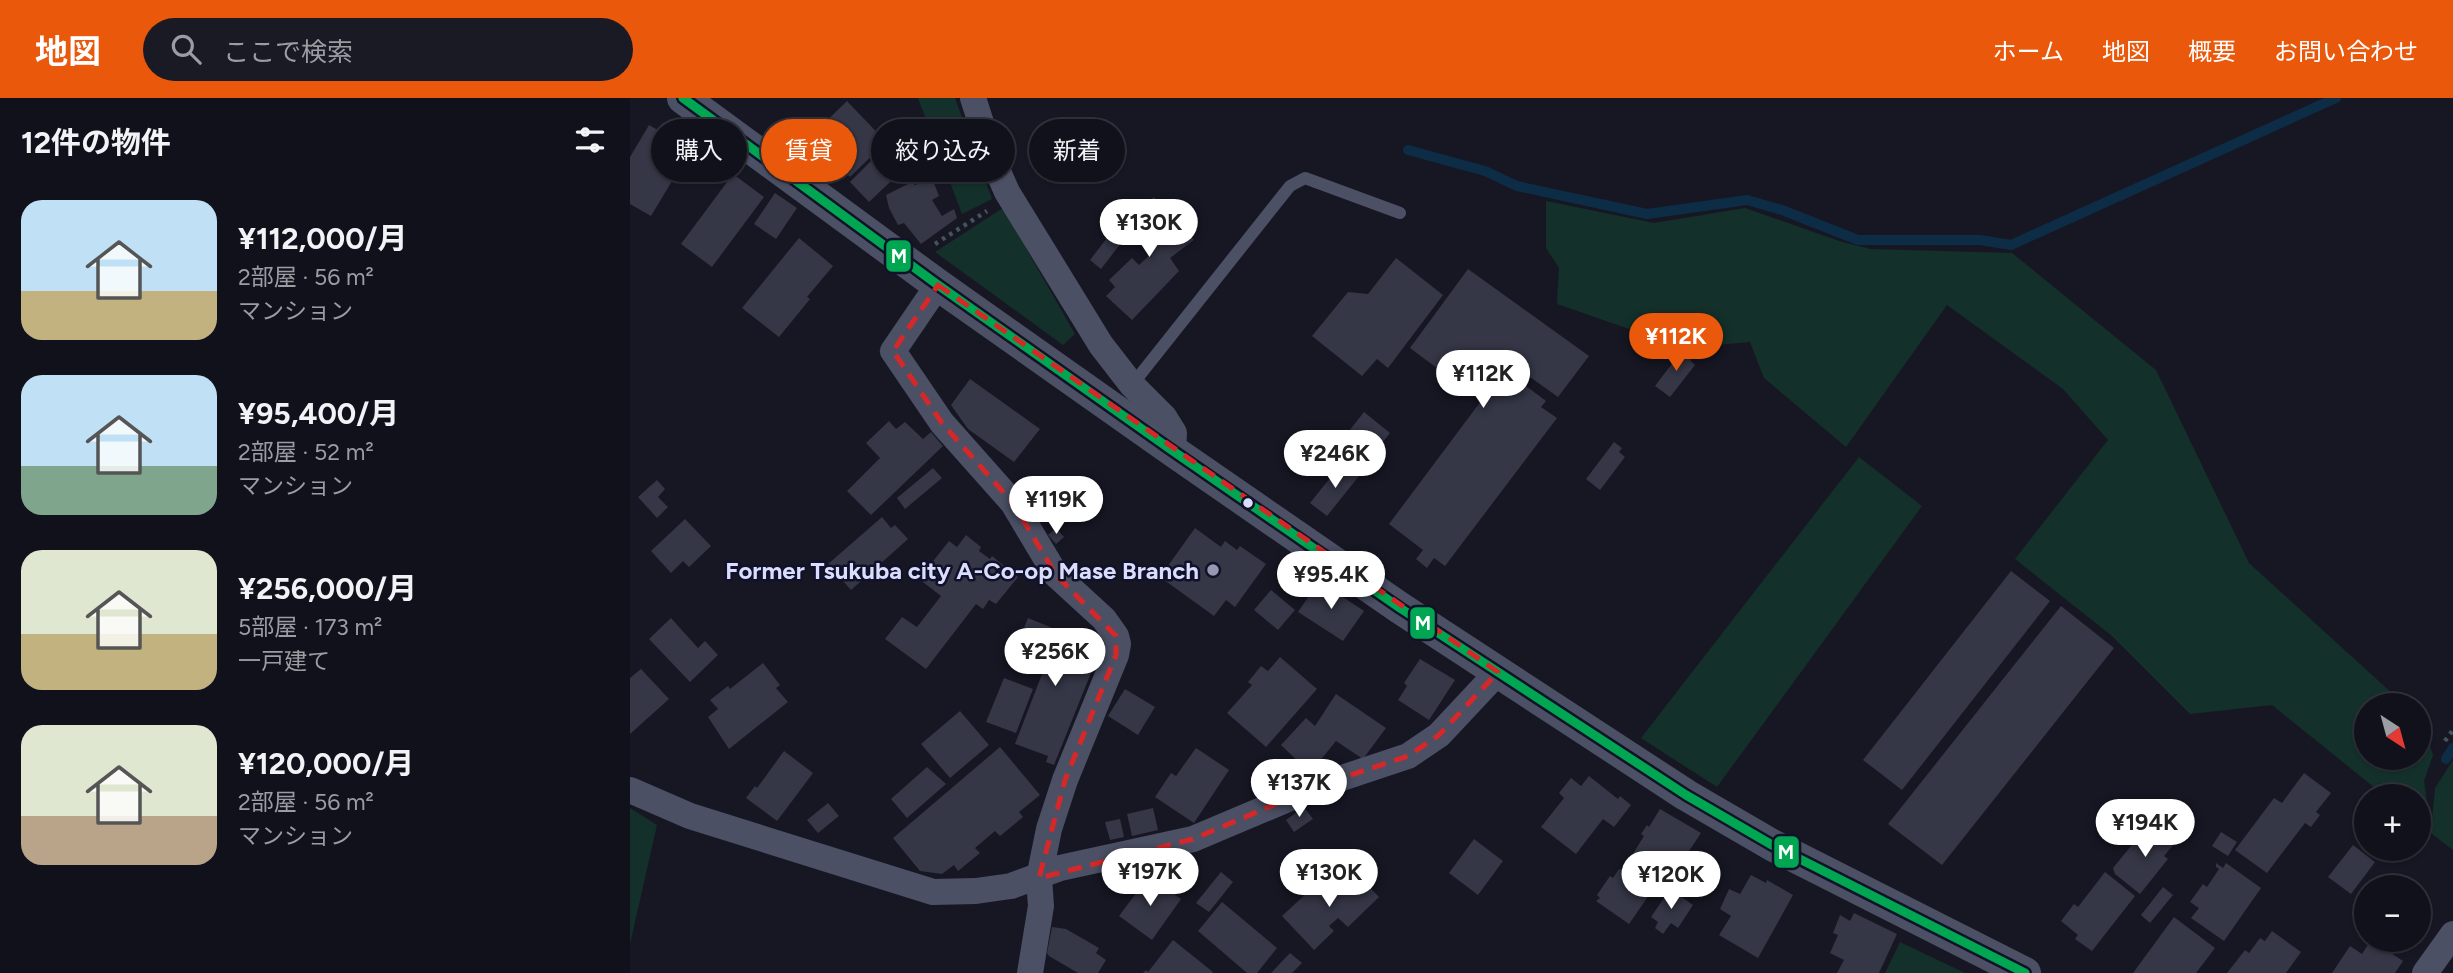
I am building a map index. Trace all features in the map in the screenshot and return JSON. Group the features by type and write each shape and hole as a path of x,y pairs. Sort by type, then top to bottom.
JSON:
{"street":[{"path":"684,98 938,285 1173,452 1400,608 1686,795 1772,845 2025,973"},
{"path":"973,98 993,160 1009,196 1101,345 1132,385 1164,417 1174,433 1173,452"},
{"path":"938,285 893,351 942,424 1013,503 1056,575 1104,619 1116,636 1118,644 1116,655 1065,780 1049,829 1039,878 1041,906 1030,973"},
{"path":"630,790 690,816 933,892 976,891 1011,886 1060,869 1193,839 1321,785 1408,756 1439,735 1498,672"},
{"path":"2425,973 2453,934"}],"lane":[{"path":"1132,385 1290,186 1304,178 1400,213"}],"path":[{"path":"932,247 1009,196"},
{"path":"2445,741 2453,730"}],"highlighted area":[{"path":"938,285 1498,672 1439,735 1408,756 1321,785 1193,839 1039,878 1065,780 1116,655 1116,636 1056,575 1013,503 942,423 893,351"}],"green space":[{"path":"918,98 955,98 963,119 926,119"},
{"path":"950,182 986,182 992,199 962,214"},
{"path":"1546,201 1654,223 1745,208 1842,242 1871,249 2012,253 2156,370 2249,563 2392,693 2354,693 2354,770 2428,770 2424,784 2370,784 2272,705 2190,714 2112,636 2015,559 2108,440 2063,389 1947,305 1846,447 1764,378 1750,342 1684,348 1557,304 1559,268 1546,248"},
{"path":"1003,208 1075,334 1063,345 935,252"},
{"path":"1859,457 1922,506 1717,787 1641,738"},
{"path":"2453,760 2453,850 2431,833 2431,830 2435,788"},
{"path":"630,808 657,825 630,944"},
{"path":"1900,942 1965,973 1885,973"}],"building":[{"path":"847,101 871,126 871,157 857,170 857,119 828,119"},
{"path":"649,125 651,126 651,182 671,182 651,216 630,204 630,157"},
{"path":"871,161 871,182 890,182 869,202 850,182 857,182 857,175"},
{"path":"727,182 744,182 764,197 712,267 681,244"},
{"path":"912,182 915,185 934,182 939,196 932,200 942,216 954,209 957,218 921,244 904,223 898,225 886,195"},
{"path":"775,193 797,208 776,239 754,224"},
{"path":"1154,197 1177,227 1181,224 1194,240 1170,258 1179,271 1132,320 1106,296 1115,287 1109,280 1132,258 1139,265 1149,256 1152,257 1124,220"},
{"path":"1117,225 1128,234 1101,269 1090,260"},
{"path":"799,238 833,266 779,337 742,308"},
{"path":"1396,258 1443,295 1388,368 1377,359 1362,376 1312,336 1348,292 1368,294"},
{"path":"1468,269 1589,356 1558,397 1520,370 1514,377 1546,401 1541,407 1557,418 1445,566 1434,558 1427,568 1416,559 1423,550 1389,524 1481,401 1410,348"},
{"path":"1684,348 1693,355 1690,360 1695,365 1670,397 1655,386"},
{"path":"970,379 1040,429 1014,462 968,429 951,405"},
{"path":"1364,412 1390,433 1364,466 1338,445"},
{"path":"889,421 896,429 905,422 923,439 931,432 943,446 871,515 847,491 880,458 866,443"},
{"path":"1614,442 1622,448 1619,452 1625,457 1600,490 1586,479"},
{"path":"1342,463 1359,476 1327,516 1310,503"},
{"path":"933,468 942,478 905,509 897,498"},
{"path":"657,480 665,489 658,497 668,507 657,518 638,497"},
{"path":"882,517 891,528 895,525 908,539 851,590 828,564"},
{"path":"685,519 711,546 689,567 683,561 671,573 651,551"},
{"path":"1056,528 1064,537 1056,544 1048,535"},
{"name":"Former Tsukuba city A-Co-op Mase Branch","path":"1195,528 1221,547 1225,541 1237,550 1240,546 1266,564 1235,607 1226,600 1214,616 1160,577"},
{"path":"966,535 981,547 979,551 990,559 992,556 1018,577 996,604 989,600 983,609 976,604 926,669 885,639 902,617 917,627 941,596 919,579 949,541 957,547"},
{"path":"2011,571 2050,601 1902,790 1863,760"},
{"path":"1319,581 1364,611 1343,641 1298,612"},
{"path":"1271,590 1295,610 1278,630 1254,610"},
{"path":"2061,606 2114,648 1942,865 1888,824"},
{"path":"671,618 698,648 705,641 718,655 690,682 649,639"},
{"path":"1028,618 1101,648 1054,765 1046,762 1048,756 1015,744 1049,656 1033,650 1034,646 1019,640"},
{"path":"1280,657 1317,689 1266,747 1227,713 1252,685 1248,682 1261,666 1268,671"},
{"path":"1420,659 1455,680 1429,720 1398,700 1407,686 1404,683"},
{"path":"763,663 780,685 776,688 788,702 729,749 708,717 718,709 710,700 728,686 730,689"},
{"path":"641,669 669,699 630,734 630,678"},
{"path":"1004,678 1033,689 1016,733 986,722"},
{"path":"1125,689 1155,707 1138,735 1108,716"},
{"path":"1336,694 1386,728 1363,759 1336,741 1310,773 1281,745 1306,718 1315,726"},
{"path":"960,711 989,745 950,778 921,744"},
{"path":"1000,747 1040,795 1019,812 1023,817 1000,836 995,831 975,848 980,853 958,871 954,865 942,874 920,871 893,838"},
{"path":"1196,748 1229,770 1194,823 1155,797 1171,773 1176,776"},
{"path":"784,751 813,773 777,821 746,798 755,786 757,788"},
{"path":"927,767 946,784 907,818 891,799"},
{"path":"2304,773 2331,793 2316,812 2320,815 2311,827 2305,823 2267,873 2235,850 2274,798 2282,803"},
{"path":"1589,776 1618,799 1620,796 1631,805 1614,827 1603,819 1576,854 1541,827 1564,798 1559,793 1571,778 1581,786"},
{"path":"828,803 839,816 818,833 807,820"},
{"path":"1304,807 1313,819 1294,832 1286,820"},
{"path":"1153,808 1158,830 1132,836 1127,814"},
{"path":"1660,809 1701,833 1661,893 1654,888 1629,924 1596,901 1600,898 1597,895 1610,876 1613,878 1619,869 1623,870 1644,836 1641,834 1647,825 1649,827"},
{"path":"1120,819 1124,837 1110,840 1105,822"},
{"path":"2160,824 2179,838 2164,856 2168,859 2140,894 2115,874 2113,868 2135,841 2138,842 2142,837 2146,841"},
{"path":"2221,832 2237,842 2228,856 2212,846"},
{"path":"1474,839 1503,861 1478,895 1449,873"},
{"path":"2353,845 2354,861 2375,862 2365,875 2354,875 2354,890 2351,894 2328,877"},
{"path":"1338,850 1346,859 1335,868 1328,859"},
{"path":"2216,863 2223,868 2226,863 2261,888 2224,941 2191,918 2199,908 2190,902 2203,884 2207,887 2219,869"},
{"path":"1221,872 1233,882 1209,912 1196,903"},
{"path":"2105,872 2135,896 2092,951 2075,939 2078,935 2061,921 2074,904 2078,907"},
{"path":"1357,874 1379,897 1348,927 1338,918 1329,926 1334,931 1314,950 1282,916 1323,878 1337,892"},
{"path":"1751,875 1766,883 1767,880 1793,895 1758,958 1719,935 1731,916 1720,909 1729,889 1740,894"},
{"path":"1149,876 1181,899 1152,940 1119,916"},
{"path":"2163,887 2173,895 2150,923 2141,915"},
{"path":"1670,889 1693,905 1678,928 1671,923 1663,934 1655,928 1658,922 1651,917"},
{"path":"1222,902 1277,948 1257,973 1247,973 1198,931"},
{"path":"1854,913 1897,934 1879,973 1837,973 1844,960 1830,953 1838,935 1833,933 1840,915 1850,921"},
{"path":"2174,917 2215,948 2196,973 2133,973"},
{"path":"1052,927 1066,929 1099,948 1096,953 1106,960 1098,973 1078,973 1049,956 1047,953"},
{"path":"2272,931 2301,952 2286,973 2227,973 2245,950 2249,953 2260,938 2265,941"},
{"path":"1173,940 1213,972 1143,973 1146,970 1148,972"},
{"path":"2350,946 2354,952 2389,952 2403,961 2395,973 2332,973"},
{"path":"1290,953 1302,963 1292,973 1271,973"}],"waterway":[{"path":"1408,150 1485,171 1517,186 1647,214 1747,200 1782,210 1858,240 1980,240 2011,245 2336,98"},
{"path":"2446,759 2453,748"}],"transit line":[{"name":"M","path":"683,98 938,285 1173,451 1400,608 1686,795 1772,845 2025,973"}],"place":[{"name":"Former Tsukuba city A-Co-op Mase Branch","path":"1213,570"}]}
